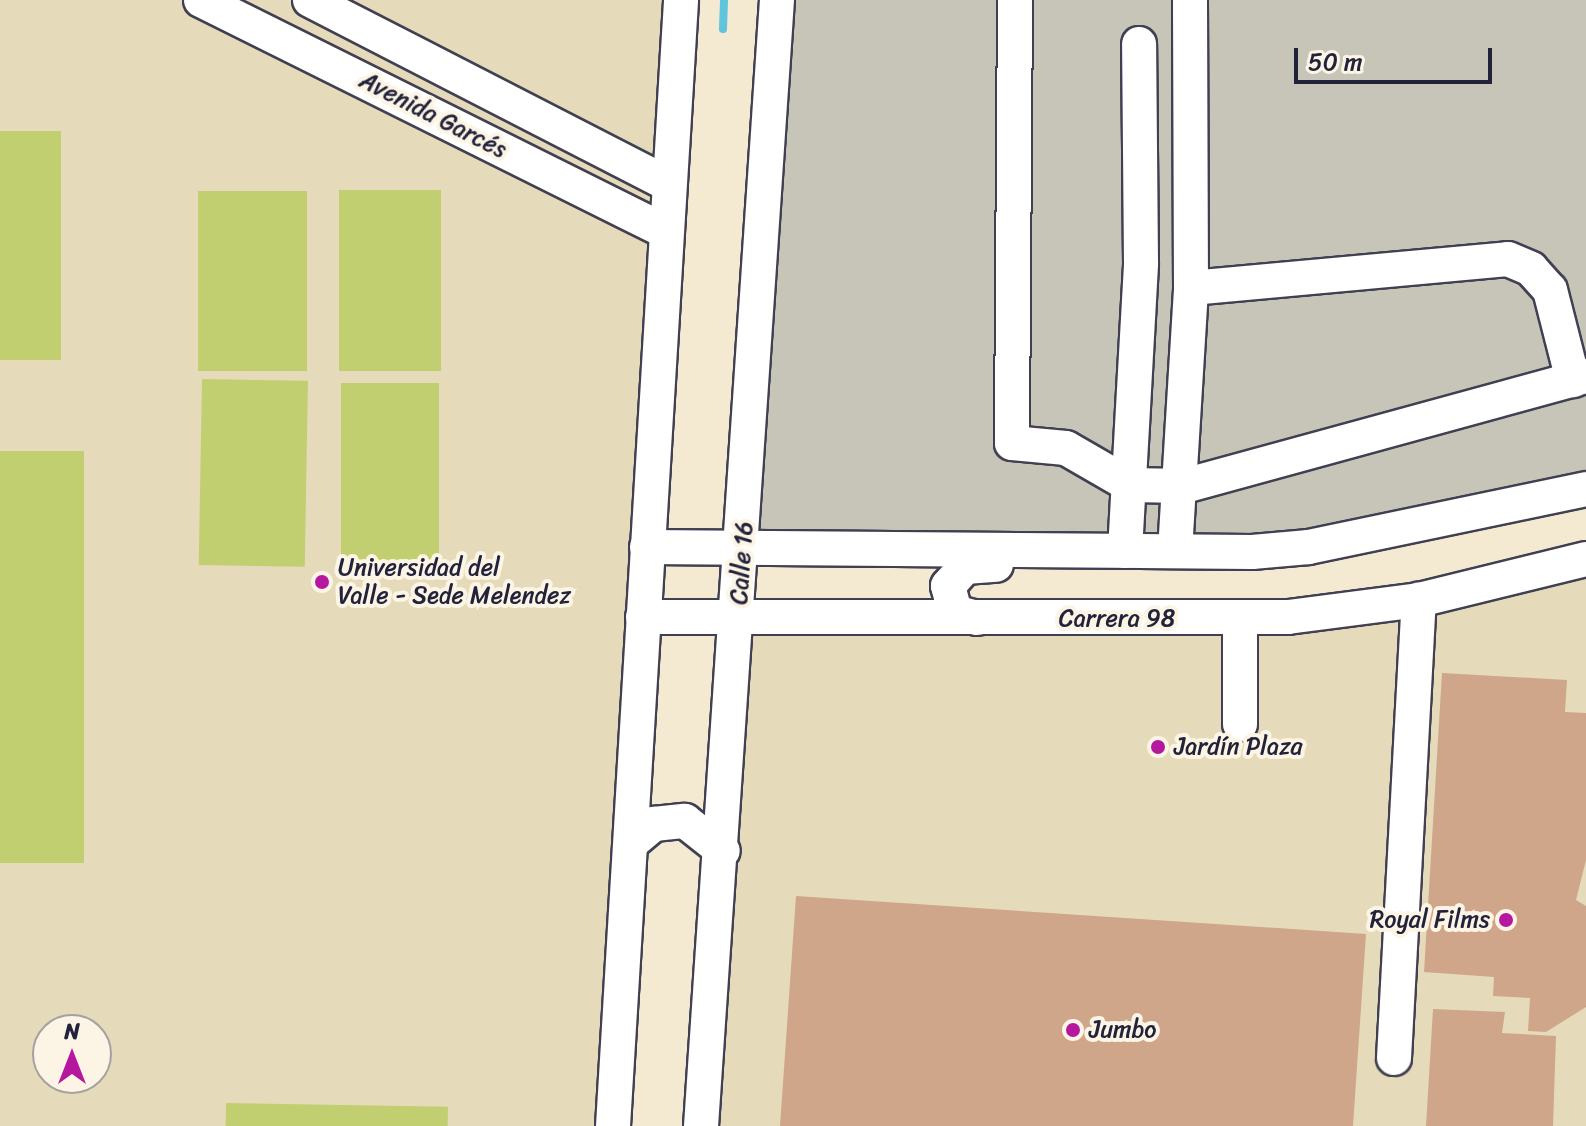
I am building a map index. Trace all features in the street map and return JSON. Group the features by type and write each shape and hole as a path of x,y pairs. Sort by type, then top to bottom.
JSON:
{"street":[{"name":"Avenida Garcés","path":"201,0 665,231"},
{"path":"278,37 298,0"},
{"name":"Avenida Garcés","path":"310,0 668,184"},
{"path":"613,1126 681,0"},
{"name":"Calle 16","path":"701,1126 744,549 777,0"},
{"path":"1015,0 1012,443 1066,448 1130,485 1184,486 1580,378 1550,290 1531,269 1508,259 1191,288"},
{"path":"1175,551 1175,509 1184,486 1191,288 1190,0"},
{"path":"367,82 366,59 395,44"},
{"path":"1125,551 1141,263 1139,44"},
{"path":"401,99 424,60"},
{"path":"647,547 1047,551 1309,547 1586,489"},
{"path":"977,618 950,605 954,573 1033,565 1047,551"},
{"name":"Carrera 98","path":"643,617 1240,618 1343,614 1419,600 1586,559"},
{"path":"1394,1058 1419,600"},
{"path":"1240,618 1240,724"},
{"path":"631,843 654,824 685,821 723,851"}],"shaded area":[{"name":"Universidad del Valle - Sede Melendez","path":"0,0 681,0 613,1126 0,1126"},
{"path":"777,0 1586,0 1586,489 1309,547 744,549"},
{"name":"Jardín Plaza","path":"1586,559 1586,1126 701,1126 739,618 1203,619"}],"green space":[{"path":"0,131 61,131 61,360 0,360"},
{"path":"339,190 441,190 441,371 339,371"},
{"path":"198,191 307,191 307,371 198,371"},
{"path":"202,379 308,381 305,567 199,565"},
{"path":"341,383 439,383 439,568 341,568"},
{"path":"0,451 84,451 84,863 0,863"},
{"path":"226,1103 448,1107 448,1126 226,1126"}],"building":[{"path":"1442,673 1567,680 1565,712 1586,713 1586,860 1576,900 1586,906 1586,1007 1546,1032 1528,1031 1530,998 1493,996 1494,977 1424,972"},
{"name":"Jumbo","path":"796,896 1366,934 1353,1126 780,1126"},
{"path":"1433,1009 1505,1012 1502,1033 1556,1036 1553,1126 1426,1126"}],"waterway":[{"path":"723,29 724,0"}],"place":[{"name":"Universidad del Valle - Sede Melendez","path":"322,582"},
{"name":"Jardín Plaza","path":"1158,747"},
{"name":"Royal Films","path":"1506,920"},
{"name":"Jumbo","path":"1073,1030"}]}
